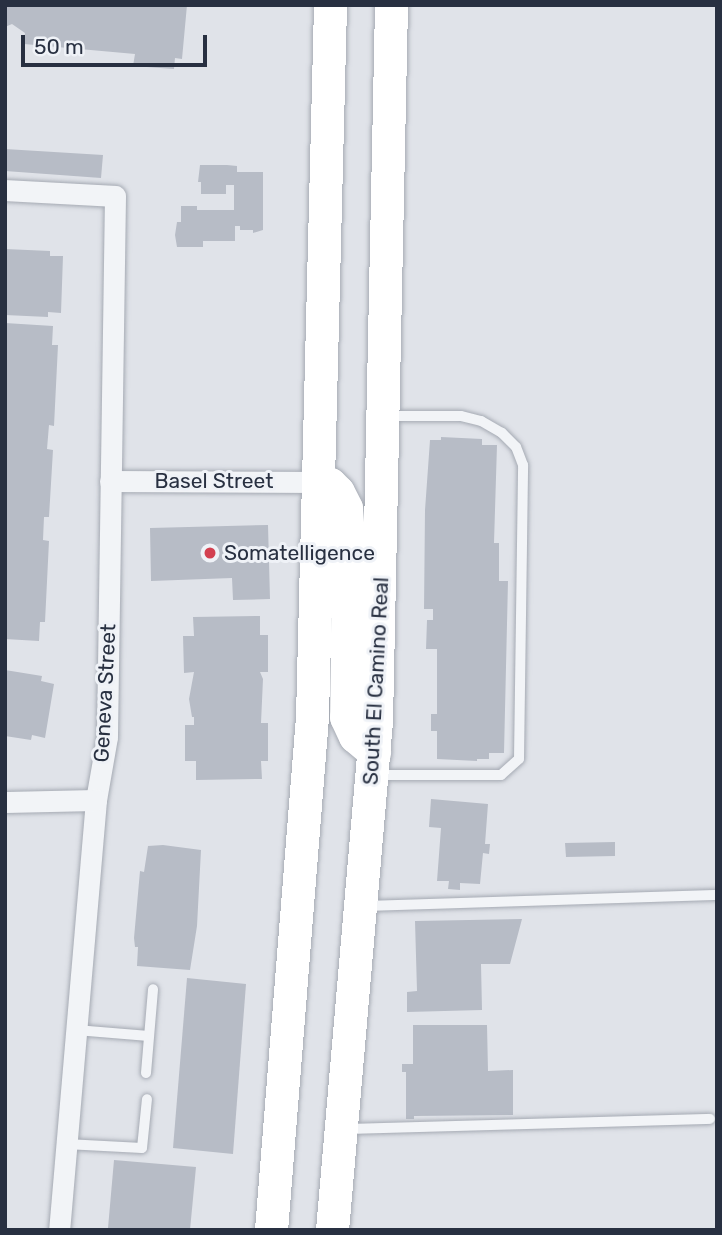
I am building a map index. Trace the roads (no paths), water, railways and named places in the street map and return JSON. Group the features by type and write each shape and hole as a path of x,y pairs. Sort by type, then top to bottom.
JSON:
{"main road":[{"path":"271,1230 309,794 330,5"},
{"name":"South El Camino Real","path":"332,1230 373,764 384,416 391,5"},
{"path":"318,482 330,484 338,492 346,508 346,716 373,764"}],"street":[{"name":"Geneva Street","path":"5,190 115,195 107,737 96,800 59,1230"},
{"name":"Basel Street","path":"110,481 318,482"},
{"path":"5,802 96,800"}],"lane":[{"path":"373,764 501,775 519,759 523,465 516,447 502,433 481,421 461,416 384,416"},
{"path":"361,906 717,895"},
{"path":"146,1073 153,989"},
{"path":"76,1030 149,1035"},
{"path":"66,1143 142,1148 147,1099"},
{"path":"341,1129 710,1119"}],"place":[{"name":"Somatelligence","path":"210,553"}]}
